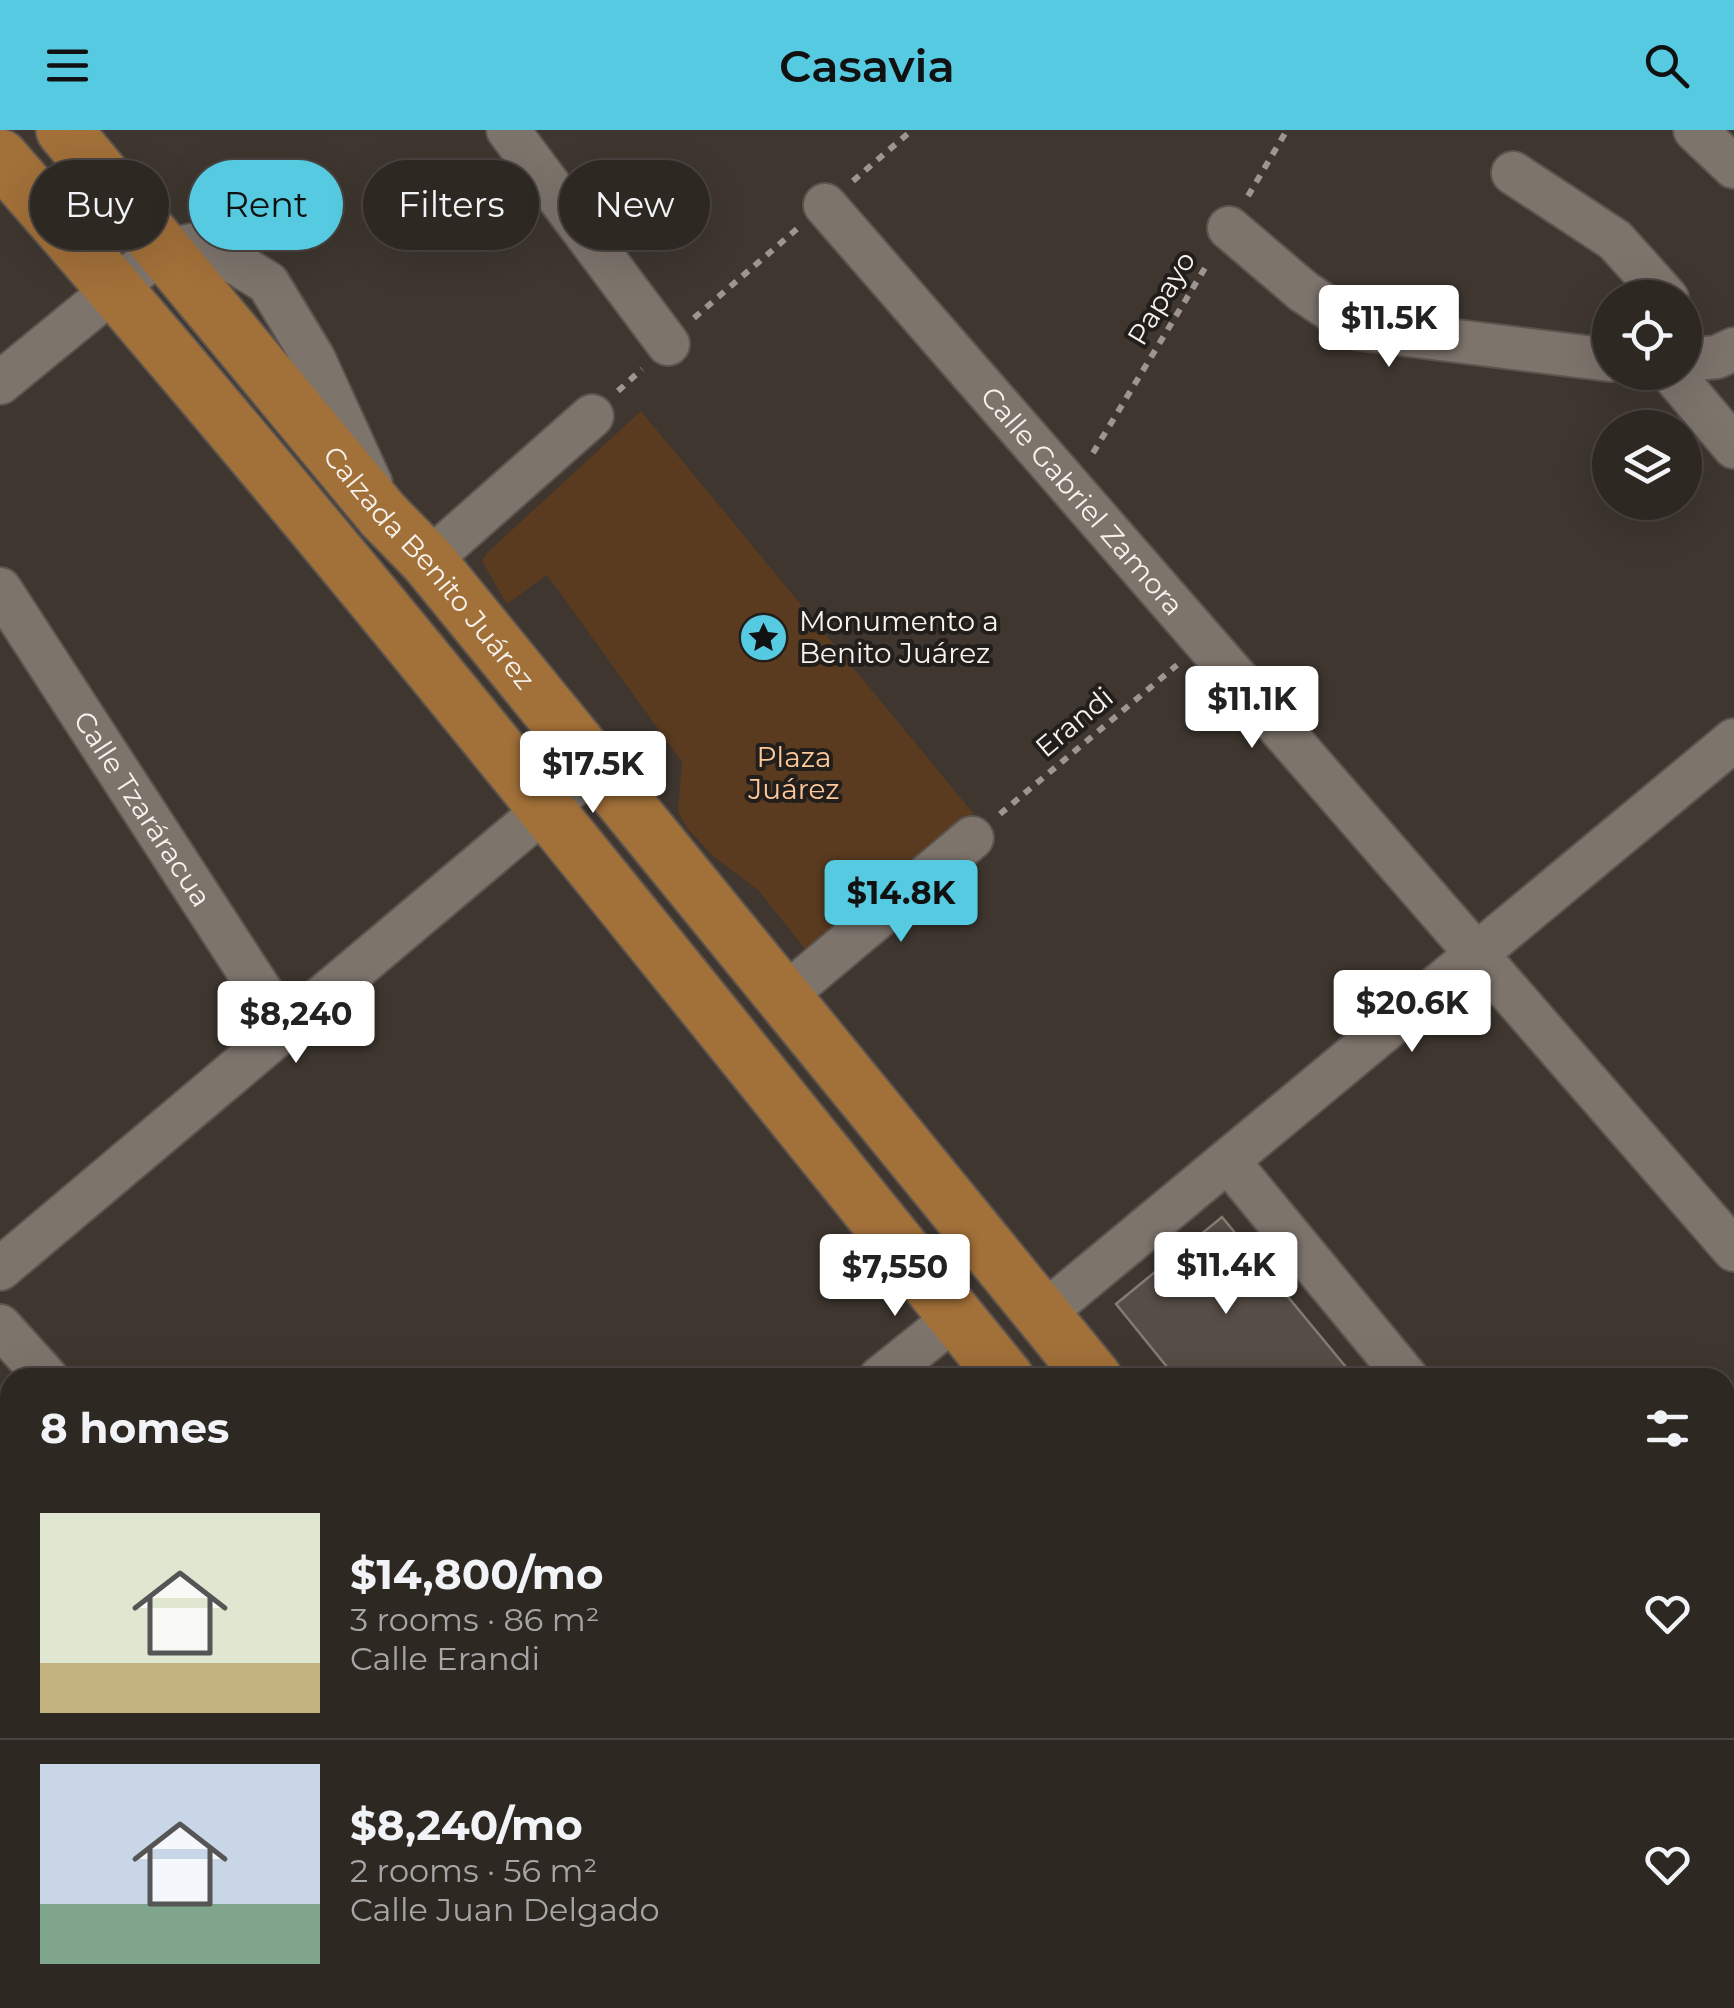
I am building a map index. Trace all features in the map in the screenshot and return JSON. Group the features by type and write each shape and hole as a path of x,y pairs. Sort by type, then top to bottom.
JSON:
{"main road":[{"name":"Calzada Benito Juárez","path":"64,130 88,160"},
{"path":"0,157 116,288 546,809 998,1368"},
{"name":"Calzada Benito Juárez","path":"161,250 383,515 428,561 1086,1368"}],"street":[{"path":"508,130 668,344"},
{"path":"1696,130 1734,166"},
{"path":"1513,173 1615,240 1651,280"},
{"name":"Calle Gabriel Zamora","path":"825,205 1734,1250"},
{"path":"1230,228 1304,292 1360,329 1592,358"},
{"path":"0,383 161,250"},
{"path":"1686,390 1734,447"},
{"path":"428,561 592,416"},
{"name":"Calle Tzaráracua","path":"0,588 285,1028"},
{"path":"1043,1314 1734,740"},
{"path":"0,1269 594,768"},
{"path":"783,997 972,838"},
{"path":"1228,1161 1400,1368"},
{"path":"892,1368 956,1317"},
{"path":"0,1326 38,1368"}],"path":[{"name":"Papayo","path":"1071,488 1288,130"},
{"name":"Erandi","path":"972,838 1205,641"}],"green space":[{"name":"Plaza Juárez","path":"641,411 974,814 805,949 758,890 712,855 688,829 678,812 682,762 547,575 507,604 482,561"}],"building":[{"path":"1222,1217 1347,1368 1168,1368 1116,1304"}],"place":[{"name":"Monumento a Benito Juárez","path":"764,637"}]}
